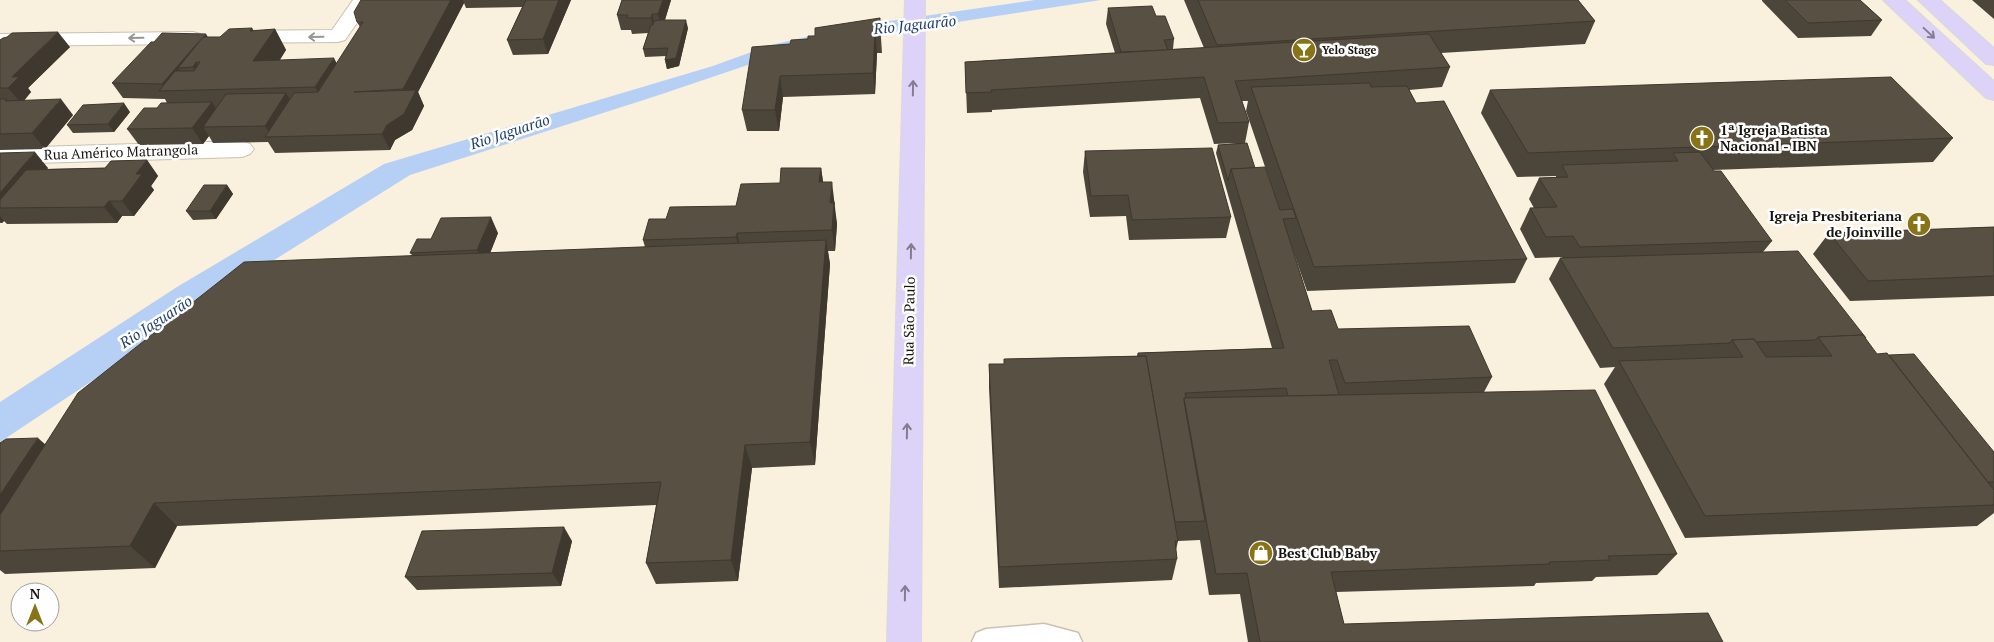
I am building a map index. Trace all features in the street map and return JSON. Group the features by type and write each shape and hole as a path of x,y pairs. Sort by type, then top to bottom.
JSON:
{"main road":[{"path":"1894,0 1994,93"},
{"path":"1928,0 1994,59"},
{"name":"Rua São Paulo","path":"904,642 914,7"}],"street":[{"path":"0,40 338,36 363,0"},
{"name":"Rua Américo Matrangola","path":"0,156 242,149"}],"lane":[{"path":"986,642 1044,637 1068,642"}],"water":[{"name":"Rio Jaguarão","path":"1035,0 1101,0 840,40 777,55 410,175 271,262 0,442 0,402 177,287 384,164 713,66 771,45 855,26"}],"building":[{"path":"361,0 451,0 403,89 354,92 416,90 404,114 387,125 382,134 265,137 294,93 318,92 363,22 357,22 354,12"},
{"path":"526,0 559,0 543,39 507,40"},
{"path":"622,0 663,0 658,14 652,14 651,18 627,18 628,15 617,15"},
{"path":"1198,0 1578,0 1595,21 1217,45"},
{"path":"1785,0 1860,0 1882,20 1808,23"},
{"path":"1152,6 1156,16 1165,16 1174,39 1164,40 1168,50 1121,52 1108,8"},
{"path":"880,18 880,33 875,33 873,73 780,76 775,110 742,110 752,47 790,44 791,40 808,39 808,36 815,36 815,28"},
{"path":"686,20 676,58 665,60 668,48 643,49 651,25 653,25 654,21"},
{"path":"252,28 250,31 275,29 253,61 334,58 315,87 159,91 175,71 194,71 200,62 196,62 193,67 178,68 203,37 220,37 229,29"},
{"path":"58,32 12,77 19,77 8,88 0,88 0,40 12,33"},
{"path":"162,33 206,34 162,84 112,83 151,42 154,42"},
{"path":"1429,34 1450,67 1235,81 1249,122 1218,123 1204,77 966,93 965,62"},
{"path":"1891,77 1953,138 1528,153 1490,90"},
{"path":"1370,83 1371,87 1407,86 1416,103 1444,101 1527,259 1314,267 1251,87"},
{"path":"286,93 265,126 203,127 226,94"},
{"path":"0,99 7,99 5,101 61,99 32,133 0,134"},
{"path":"212,102 192,128 127,129 144,108 157,108 161,103"},
{"path":"124,103 108,124 67,125 83,105"},
{"path":"1247,143 1255,168 1231,169 1228,181 1218,145"},
{"path":"1212,148 1231,217 1132,220 1128,195 1091,196 1085,151"},
{"path":"35,152 0,193 0,153"},
{"path":"1700,152 1714,171 1721,171 1772,241 1580,247 1573,236 1546,237 1530,208 1557,207 1539,178 1568,177 1562,165 1678,161 1673,153"},
{"path":"147,160 136,174 142,174 122,201 109,201 104,207 0,208 0,200 26,170 105,168 111,161"},
{"path":"1265,167 1280,210 1293,209 1296,218 1283,219 1312,311 1331,310 1338,329 1469,326 1492,377 1345,383 1337,360 1329,360 1339,395 1288,396 1286,388 1185,393 1186,398 1184,398 1184,401 1205,521 1175,522 1146,356 1138,356 1138,353 1284,348 1231,169"},
{"path":"781,168 821,168 819,182 832,182 830,203 834,203 832,230 737,233 736,237 643,240 649,219 666,219 670,207 736,206 741,184 780,183"},
{"path":"204,185 227,185 210,211 186,211"},
{"path":"491,217 477,250 410,253 417,239 431,239 441,218"},
{"path":"1994,227 1994,276 1868,281 1829,233"},
{"path":"826,240 810,442 745,445 731,560 646,563 661,482 154,503 130,546 0,551 0,515 78,393 244,262"},
{"path":"1798,251 1866,338 1863,335 1818,337 1815,340 1756,342 1754,339 1732,340 1730,343 1613,348 1560,258"},
{"path":"1863,335 1877,354 1887,353 1994,490 1994,505 1705,516 1619,361 1743,357 1732,340 1754,339 1766,357 1832,356 1818,337"},
{"path":"1914,354 1994,452 1994,482 1988,482 1889,355"},
{"path":"1146,356 1178,541 1175,541 1177,559 999,567 989,364 1004,364 1004,359"},
{"path":"1595,390 1677,554 1608,556 1610,560 1549,562 1550,564 1331,572 1344,624 1708,613 1723,642 1260,642 1247,573 1216,574 1184,398"},
{"path":"38,438 0,495 0,443 6,439"},
{"path":"564,527 552,573 405,577 422,531"}],"place":[{"name":"Yelo Stage","path":"1304,50"},
{"name":"1ª Igreja Batista Nacional - IBN","path":"1702,138"},
{"name":"Igreja Presbiteriana de Joinville","path":"1919,224"},
{"name":"Best Club Baby","path":"1261,553"}]}
